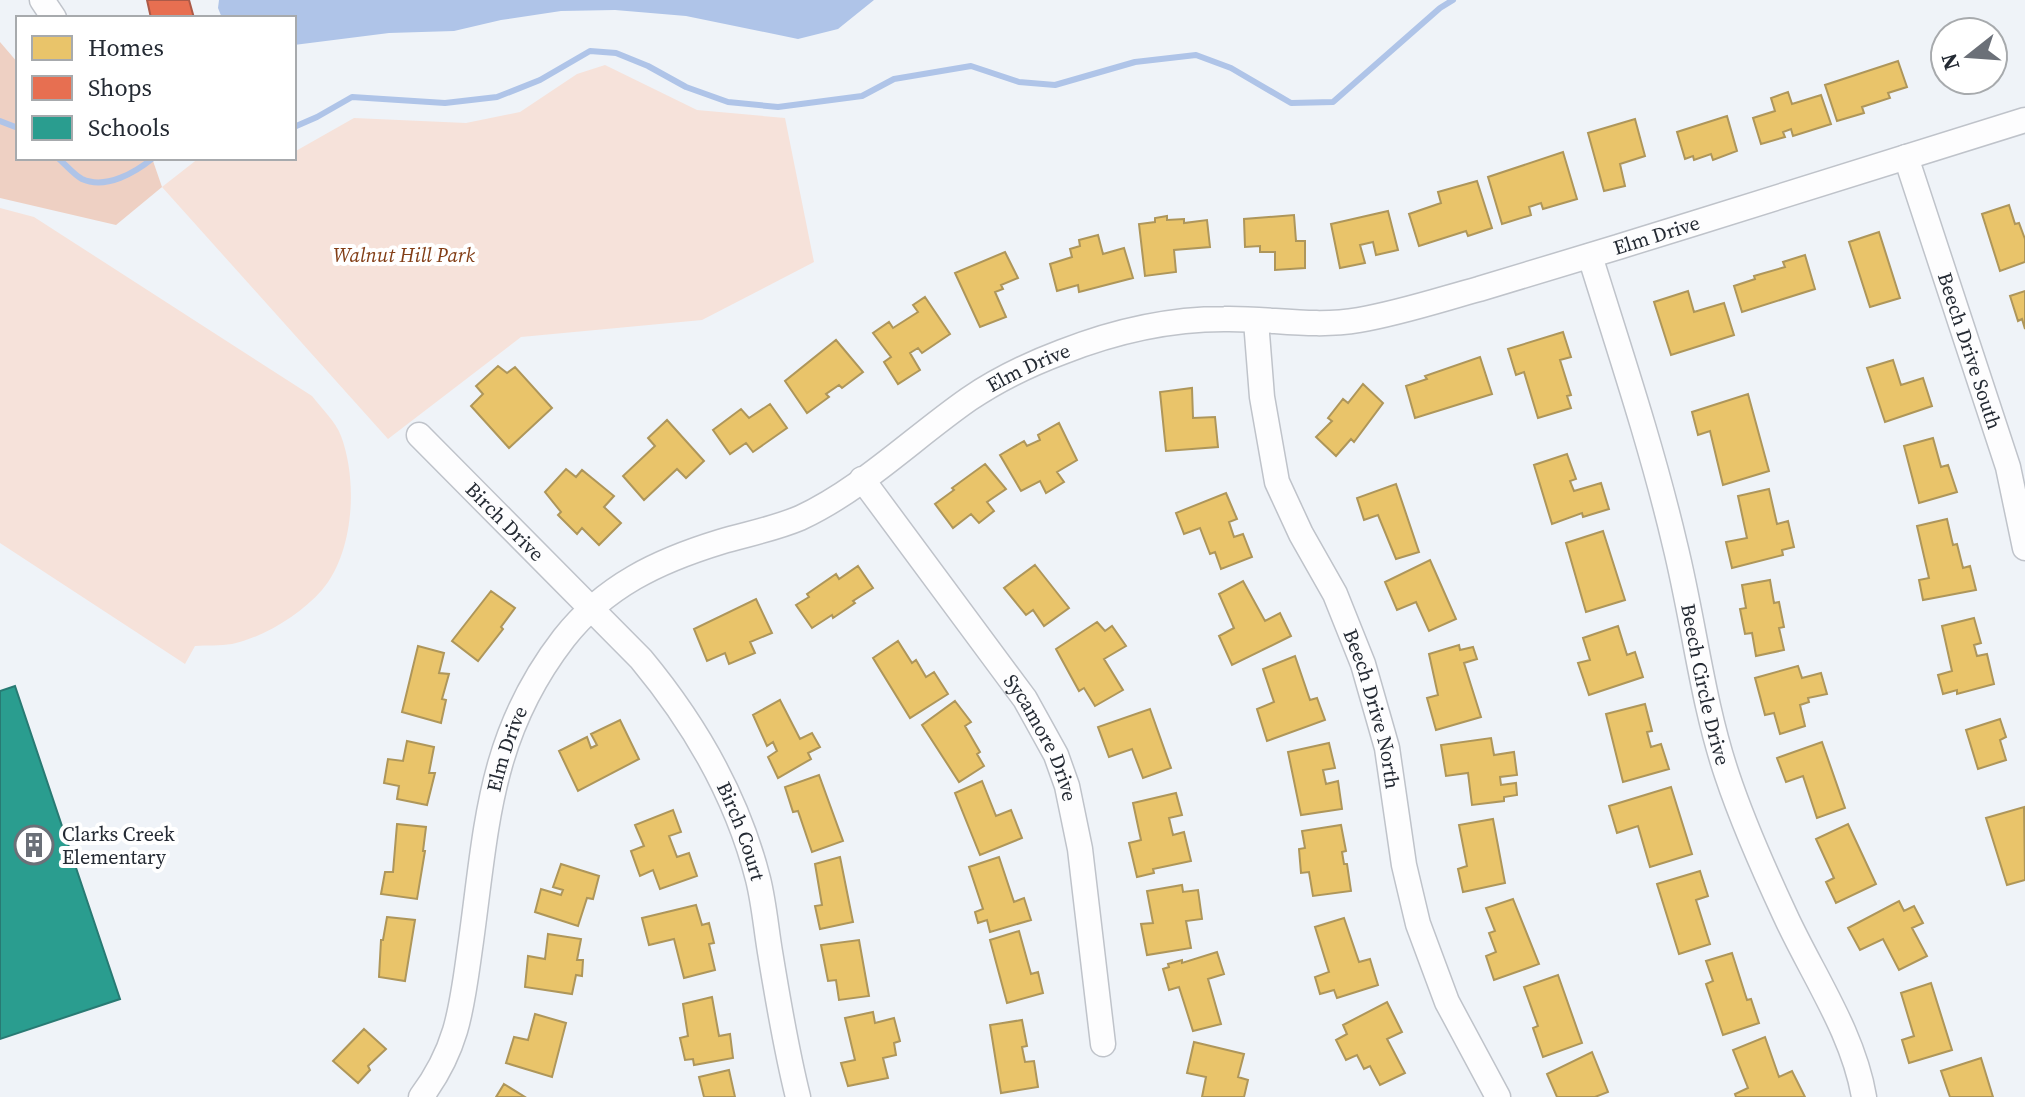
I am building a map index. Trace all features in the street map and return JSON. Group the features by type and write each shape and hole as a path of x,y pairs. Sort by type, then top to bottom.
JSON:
{"street":[{"name":"Elm Drive","path":"421,1097 445,1061 459,1021 491,798 505,745 528,692 546,663 591,608 623,582 694,551 786,524 819,509 971,398 999,381 1062,352 1133,330 1173,322 1227,319 1322,324 1411,309 2025,120"},
{"name":"Beech Drive South","path":"1906,157 2008,467 2025,548"},
{"name":"Beech Circle Drive","path":"1590,256 1656,467 1713,725 1727,774 1785,916 1837,1018 1862,1080 1864,1097"},
{"name":"Beech Drive North","path":"1256,321 1262,397 1277,482 1301,534 1335,594 1363,664 1387,748 1404,865 1418,924 1447,1002 1498,1097"},
{"name":"Birch Drive","path":"419,435 591,608"},
{"name":"Sycamore Drive","path":"862,479 1025,699 1056,755 1067,786 1080,849 1103,1044"},
{"name":"Birch Court","path":"591,608 668,692 698,734 721,779 759,882 786,1048 798,1097"}],"green space":[{"name":"Walnut Hill Park","path":"605,65 697,110 785,118 814,262 702,320 521,337 388,439 162,187 196,160 296,160 296,151 354,118 466,123 520,112 577,74"},
{"path":"0,208 34,217 312,396 332,420 341,436 350,474 347,537 333,575 313,599 292,616 244,641 195,646 185,664 0,543"}],"shaded area":[{"path":"0,42 16,61 16,160 153,160 162,187 116,225 0,198"}],"water":[{"path":"219,0 874,0 838,29 798,39 686,16 615,10 561,11 454,31 389,33 296,45 296,16 221,16"}],"building: Homes":[{"path":"1898,61 1907,87 1888,93 1890,98 1862,107 1864,113 1837,121 1825,85"},
{"path":"1788,92 1792,104 1821,95 1831,124 1793,136 1791,129 1783,132 1785,137 1761,144 1753,118 1775,111 1771,98"},
{"path":"1727,116 1737,151 1713,160 1711,154 1694,160 1693,156 1685,159 1677,132"},
{"path":"1635,119 1645,156 1620,164 1625,186 1604,191 1588,133"},
{"path":"1563,152 1577,199 1543,209 1541,203 1529,207 1531,215 1502,224 1488,177"},
{"path":"1477,181 1492,228 1468,236 1466,231 1419,246 1409,214 1441,203 1438,192"},
{"path":"2009,205 2015,224 2019,223 2025,239 2025,262 2000,271 1982,214"},
{"path":"1388,211 1398,250 1376,255 1373,242 1360,245 1365,263 1340,268 1331,224"},
{"path":"1294,215 1296,241 1305,241 1305,268 1275,270 1275,252 1260,252 1260,246 1245,247 1244,219"},
{"path":"1167,216 1167,220 1184,219 1184,223 1207,220 1210,247 1174,250 1176,272 1145,276 1139,224 1155,222 1155,218"},
{"path":"1879,232 1900,298 1870,307 1849,242"},
{"path":"1098,235 1103,254 1124,248 1133,278 1079,292 1078,285 1057,291 1050,264 1072,257 1070,249 1080,246 1079,240"},
{"path":"1005,252 1018,278 1001,285 1003,289 995,292 1006,317 980,327 955,273"},
{"path":"1805,255 1815,289 1742,312 1734,286 1785,267 1783,262"},
{"path":"1688,291 1694,312 1724,303 1734,335 1671,355 1654,302"},
{"path":"2025,291 2025,329 2022,319 2018,321 2010,296"},
{"path":"925,297 950,334 922,353 918,348 910,353 920,370 898,384 884,362 891,357 873,333 889,322 893,328 918,312 913,305"},
{"path":"1563,332 1571,357 1560,360 1571,395 1567,396 1571,408 1538,418 1524,372 1516,375 1508,349"},
{"path":"836,340 863,372 842,388 839,385 826,394 829,397 807,413 785,381"},
{"path":"1480,357 1492,394 1415,418 1406,386"},
{"path":"1893,360 1901,385 1923,378 1932,406 1885,422 1867,368"},
{"path":"498,366 507,373 515,367 552,408 509,448 471,406 483,394 476,386"},
{"path":"1363,384 1383,403 1354,442 1351,439 1336,456 1316,437 1332,421 1328,418 1343,399 1348,403"},
{"path":"1192,388 1193,418 1215,417 1218,447 1166,451 1160,392"},
{"path":"1748,394 1769,471 1723,485 1710,431 1698,435 1692,412"},
{"path":"770,404 787,428 753,452 746,443 730,454 713,430 741,409 749,418"},
{"path":"667,420 704,461 686,478 677,469 644,500 623,476 655,446 648,438"},
{"path":"1059,423 1077,460 1057,472 1064,482 1046,493 1040,481 1021,491 1000,455 1024,441 1027,446 1040,440 1038,435"},
{"path":"1933,438 1941,467 1948,465 1957,492 1919,503 1904,446"},
{"path":"1567,454 1576,479 1570,481 1574,491 1601,483 1609,509 1583,517 1582,513 1552,524 1534,465"},
{"path":"985,464 1006,489 987,502 994,511 979,523 971,514 953,528 935,504"},
{"path":"566,469 576,477 582,470 614,496 604,507 621,523 599,545 582,528 577,534 558,515 561,512 545,492"},
{"path":"1396,484 1419,552 1396,559 1378,515 1364,520 1357,498"},
{"path":"1769,489 1777,524 1788,521 1794,547 1782,550 1783,555 1732,568 1726,542 1747,538 1738,496"},
{"path":"1226,493 1237,519 1229,522 1234,537 1243,534 1252,557 1221,569 1215,552 1210,554 1200,528 1184,534 1176,513"},
{"path":"1947,519 1953,545 1957,544 1963,568 1970,566 1976,590 1923,600 1919,580 1929,578 1917,526"},
{"path":"1603,531 1625,600 1586,612 1566,543"},
{"path":"1430,560 1456,619 1429,631 1416,602 1397,610 1385,582"},
{"path":"1035,565 1069,608 1044,626 1033,610 1026,615 1004,588"},
{"path":"858,566 873,588 833,618 832,615 812,628 796,605 836,574 839,579"},
{"path":"1770,580 1774,603 1779,602 1784,627 1779,628 1784,650 1756,656 1752,633 1745,634 1740,609 1746,608 1742,585"},
{"path":"1243,581 1265,621 1280,613 1291,636 1232,665 1219,636 1234,628 1219,594"},
{"path":"491,591 515,608 478,661 452,641"},
{"path":"756,599 772,633 750,642 755,653 729,664 725,653 707,661 694,629"},
{"path":"1974,618 1981,643 1974,645 1977,656 1987,654 1994,684 1957,694 1957,690 1943,694 1938,675 1952,671 1942,626"},
{"path":"1097,622 1105,631 1112,626 1126,646 1104,659 1123,690 1095,706 1084,688 1079,691 1056,649"},
{"path":"1618,626 1627,655 1635,652 1643,677 1589,695 1578,663 1590,660 1583,638"},
{"path":"898,641 912,663 916,660 926,677 934,672 948,694 910,718 873,658"},
{"path":"1459,645 1460,650 1473,647 1477,659 1464,663 1481,717 1436,730 1427,698 1438,695 1429,654"},
{"path":"418,646 444,653 439,673 449,674 442,699 446,700 441,723 402,712"},
{"path":"1295,656 1310,700 1317,698 1325,720 1267,741 1257,709 1274,702 1263,669"},
{"path":"1798,666 1802,678 1821,673 1827,694 1808,698 1809,702 1800,705 1805,726 1780,734 1774,713 1765,715 1755,678"},
{"path":"780,700 800,739 812,733 820,747 808,753 811,759 778,778 768,757 777,751 773,742 767,746 753,715"},
{"path":"955,701 971,722 965,726 984,766 959,782 922,725"},
{"path":"1645,704 1652,731 1647,732 1651,747 1661,744 1669,769 1623,782 1606,714"},
{"path":"1150,709 1171,768 1143,778 1132,749 1109,757 1098,727"},
{"path":"2000,719 2006,737 2000,740 2006,760 1978,769 1966,730"},
{"path":"620,720 639,759 578,791 559,751 587,737 591,748 597,745 591,734"},
{"path":"1491,738 1494,755 1514,752 1517,775 1500,777 1501,785 1516,783 1517,795 1504,797 1504,801 1472,805 1468,773 1446,776 1441,745"},
{"path":"407,741 434,747 429,773 435,773 427,805 397,799 399,786 384,783 388,759 403,761"},
{"path":"1822,742 1845,808 1817,818 1803,776 1786,782 1777,758"},
{"path":"1329,743 1335,768 1323,770 1326,784 1338,781 1342,809 1301,815 1288,752"},
{"path":"819,775 843,841 812,852 798,811 793,812 785,787"},
{"path":"982,781 996,816 1011,810 1022,838 980,855 955,793"},
{"path":"1671,787 1692,854 1650,867 1638,826 1617,833 1609,806"},
{"path":"1176,793 1182,815 1169,818 1173,835 1184,832 1191,861 1153,869 1154,873 1137,877 1129,843 1141,840 1133,803"},
{"path":"2024,807 2025,880 2007,885 1986,818"},
{"path":"673,810 681,832 669,836 677,857 689,853 697,876 660,889 653,870 640,876 631,851 644,846 635,825"},
{"path":"1493,819 1505,883 1463,892 1458,869 1467,866 1459,825"},
{"path":"397,824 426,827 417,899 381,894 385,872 393,872"},
{"path":"1848,824 1876,884 1836,903 1826,882 1834,878 1816,839"},
{"path":"1341,825 1346,851 1342,852 1351,891 1313,896 1309,872 1301,873 1299,849 1305,848 1302,831"},
{"path":"840,857 853,922 820,929 815,906 822,905 815,864"},
{"path":"999,857 1014,902 1024,898 1031,920 990,932 987,920 978,923 975,912 983,909 969,867"},
{"path":"561,864 599,876 593,899 587,898 578,926 535,912 541,889 561,895 563,890 553,887"},
{"path":"1700,871 1708,896 1696,900 1710,944 1679,954 1657,884"},
{"path":"1182,885 1183,892 1198,890 1202,919 1186,921 1191,948 1147,955 1141,924 1153,923 1147,891"},
{"path":"1513,899 1539,964 1494,980 1486,956 1496,952 1489,933 1495,931 1486,908"},
{"path":"1899,901 1904,911 1914,906 1923,923 1912,928 1927,956 1899,970 1883,939 1860,950 1848,928"},
{"path":"696,905 702,925 709,923 714,943 709,944 715,970 684,978 674,939 649,945 642,918"},
{"path":"387,917 415,920 405,981 379,977 381,940"},
{"path":"1344,918 1359,962 1370,959 1378,985 1337,998 1334,990 1320,994 1315,977 1329,972 1315,927"},
{"path":"1019,931 1031,974 1038,972 1043,993 1007,1003 990,940"},
{"path":"548,934 581,939 577,960 583,960 582,976 576,975 572,994 525,987 528,956 545,959"},
{"path":"859,940 869,996 839,1000 836,980 828,981 821,945"},
{"path":"1217,952 1224,974 1208,979 1221,1024 1193,1031 1179,987 1169,990 1163,969 1169,967 1168,964"},
{"path":"1732,953 1747,1000 1751,999 1759,1023 1723,1035 1706,984 1713,981 1706,961"},
{"path":"1558,975 1582,1043 1543,1057 1533,1028 1538,1026 1524,987"},
{"path":"1931,983 1952,1050 1909,1063 1902,1040 1914,1036 1901,993"},
{"path":"712,997 719,1036 730,1034 733,1058 694,1065 693,1059 685,1060 680,1038 688,1036 683,1004"},
{"path":"1387,1002 1402,1032 1387,1039 1405,1073 1380,1085 1370,1066 1364,1069 1357,1055 1346,1060 1336,1040 1347,1034 1343,1025"},
{"path":"873,1012 875,1023 894,1018 900,1041 894,1043 896,1055 883,1058 888,1078 848,1086 841,1063 855,1060 845,1018"},
{"path":"535,1014 566,1023 552,1077 506,1063 514,1037 528,1040"},
{"path":"1022,1020 1027,1046 1022,1047 1025,1062 1034,1061 1038,1087 1001,1093 990,1025"},
{"path":"364,1029 386,1049 368,1066 370,1070 358,1083 333,1061"},
{"path":"1765,1037 1779,1077 1792,1071 1805,1097 1736,1097 1735,1094 1748,1088 1733,1050"},
{"path":"1194,1042 1244,1054 1238,1077 1248,1080 1244,1097 1202,1097 1206,1077 1187,1073"},
{"path":"1592,1052 1608,1092 1595,1097 1557,1097 1547,1074"},
{"path":"1981,1058 1993,1097 1950,1097 1941,1071"},
{"path":"729,1070 735,1097 704,1097 699,1077"},
{"path":"504,1084 525,1097 496,1097"}],"building: Shops":[{"path":"147,0 189,0 193,16 151,16"}],"building: Schools":[{"name":"Clarks Creek Elementary","path":"15,686 120,999 0,1039 0,691"}],"waterway":[{"path":"296,126 352,97 445,103 497,97 540,80 590,51 616,53 686,87 728,102 778,107 862,96 894,79 971,66 1019,82 1055,85 1135,62 1196,55 1231,68 1291,103 1333,102 1453,0"},
{"path":"0,121 16,127"},
{"path":"60,160 82,179 91,182 120,178 150,160"}],"place":[{"name":"Clarks Creek Elementary","path":"34,845"}]}
